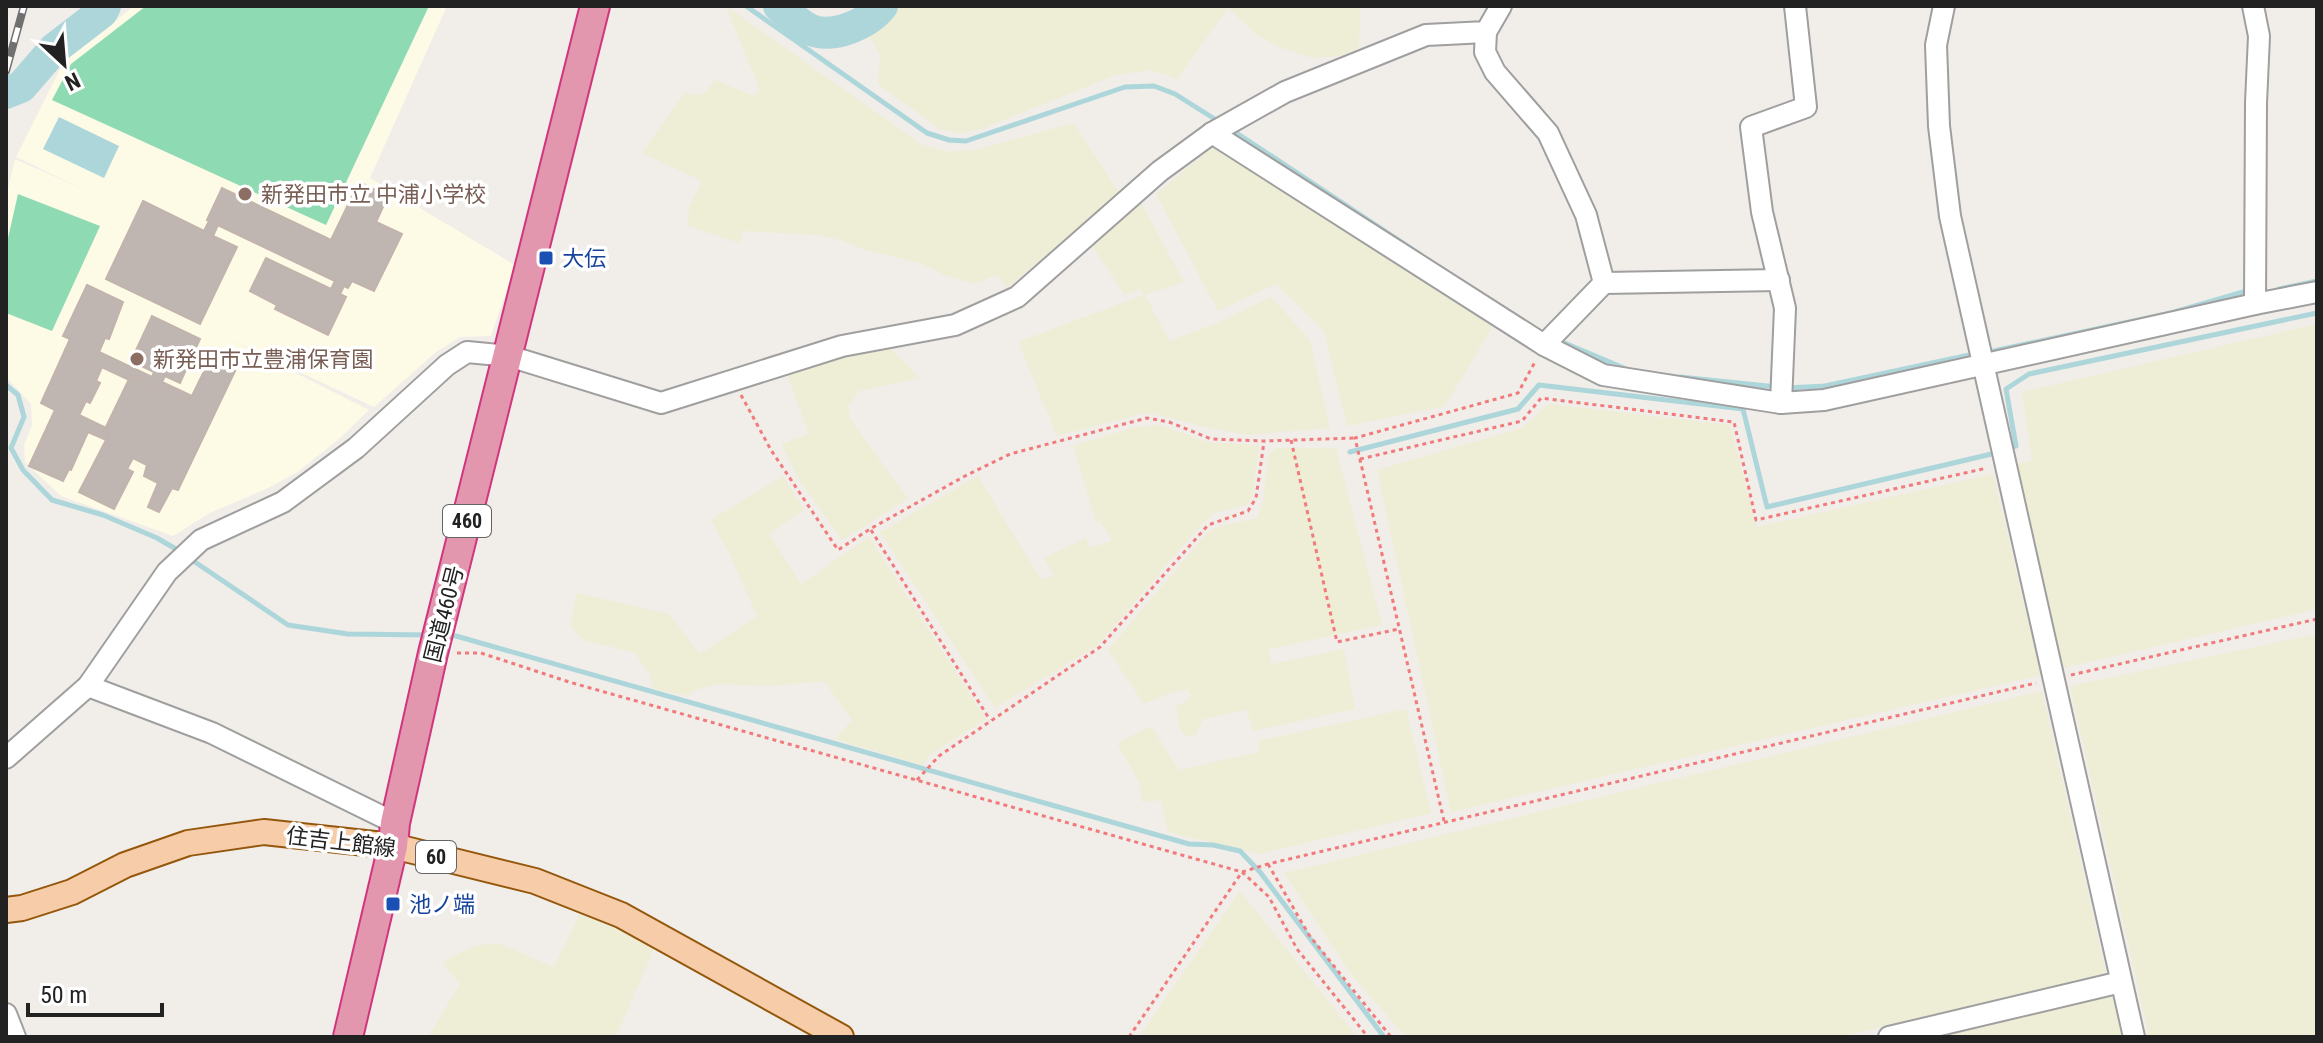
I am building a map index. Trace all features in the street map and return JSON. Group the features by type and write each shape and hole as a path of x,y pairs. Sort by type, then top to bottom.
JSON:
{"highway":[{"name":"国道460号","path":"348,1037 433,653 595,6"}],"main road":[{"name":"住吉上館線","path":"6,910 72,892 125,865 188,843 264,832 394,835 535,881 621,915 841,1037"}],"street":[{"path":"1501,6 1486,32 1485,52 1495,72 1548,133 1586,215 1604,283"},
{"path":"1781,403 1785,308 1762,212 1751,127 1806,107 1795,6"},
{"path":"1944,6 1936,45 1939,126 1950,216 2134,1037"},
{"path":"2253,6 2259,36 2255,304"},
{"path":"6,758 88,686 167,572 201,540 283,502 356,448 447,365 467,352 509,356 661,403 842,346 955,325 1017,297 1160,171 1212,133 1285,92 1426,35 1486,32"},
{"path":"1212,133 1544,345 1603,375 1781,403 1824,400 2317,292"},
{"path":"1544,345 1604,283 1779,280"},
{"path":"88,686 212,733 394,835"},
{"path":"1889,1037 2121,982"},
{"path":"6,1014 15,1037"}],"path":[{"path":"734,381 771,450 838,550 870,529 1010,454 1147,418 1169,422 1211,439 1355,438 1518,393 1544,345"},
{"path":"1360,459 1522,421 1541,398 1734,422 1756,520 2006,464"},
{"path":"1355,438 1444,821"},
{"path":"1291,440 1337,642 1399,629"},
{"path":"917,780 939,756 1100,647 1208,525 1248,511 1256,498 1264,441"},
{"path":"870,529 990,720"},
{"path":"1129,1037 1242,872 1444,821 2317,619"},
{"path":"433,653 481,653 569,682 1242,872 1269,897 1297,949 1368,1037"},
{"path":"1268,864 1309,935 1391,1037"}],"shaded area":[{"name":"新発田市立 中浦小学校","path":"134,6 447,6 370,178 515,265 491,336 460,337 436,352 374,407 229,339 369,410 338,440 296,473 210,513 173,536 61,496 25,462 24,445 32,425 31,404 6,377 6,196 15,159 83,189 16,157 64,61"}],"green space":[{"path":"146,6 429,6 326,225 52,100 71,64"},
{"path":"726,6 921,144 947,152 978,149 1074,123 1121,196 1006,288 998,275 973,284 920,263 816,235 744,231 739,243 688,226 689,207 702,181 642,153 684,93 703,95 715,80 754,96 760,90"},
{"path":"896,6 1360,6 1359,48 1339,56 1312,58 1279,47 1257,35 1228,8 1177,79 1151,70 1116,75 982,129 960,133 941,130 878,84 880,54 864,26"},
{"path":"1214,146 1493,326 1445,406 1347,426 1324,331 1276,284 1218,311 1156,194"},
{"path":"18,194 100,226 52,331 6,313 6,247"},
{"path":"1140,201 1184,282 1145,295 1169,341 1213,325 1271,297 1310,340 1330,428 1248,435 1145,413 1057,436 1018,342 1144,295 1140,290 1124,294 1091,244"},
{"path":"2317,324 2317,609 2063,668 2014,465 2032,460 2022,392"},
{"path":"887,345 920,378 859,391 848,407 851,420 908,499 842,540 800,481 781,444 809,434 787,374 854,349"},
{"path":"1549,404 1730,425 1757,527 1993,474 2041,675 1451,812 1377,470 1522,428"},
{"path":"1160,425 1207,442 1259,445 1252,498 1247,505 1214,513 1200,526 1098,645 995,708 880,532 978,476 1041,580 1054,575 1044,558 1086,538 1090,548 1112,541 1101,522 1096,522 1073,446 1135,427"},
{"path":"1276,448 1336,448 1382,625 1269,649 1272,664 1344,649 1355,709 1253,731 1247,710 1203,719 1195,737 1185,736 1180,728 1176,707 1192,696 1188,690 1172,692 1144,704 1108,650 1208,532 1257,518 1263,501 1268,456"},
{"path":"783,476 804,510 769,534 801,584 869,537 986,719 931,754 922,765 835,739 852,720 824,681 773,686 718,684 691,691 690,696 653,689 650,675 635,653 584,640 571,627 576,593 669,614 700,654 757,616 711,520"},
{"path":"2317,634 2317,1037 2149,1037 2070,686"},
{"path":"2042,691 2106,973 1840,1037 1406,1037 1351,974 1284,873"},
{"path":"1406,709 1431,813 1259,854 1168,832 1161,800 1142,802 1139,782 1117,743 1151,726 1179,770 1259,752 1258,741"},
{"path":"1240,891 1294,958 1357,1037 1139,1037"},
{"path":"580,914 656,944 616,1037 428,1037 460,984 442,962 474,946 498,943 554,967"},
{"path":"2115,994 2124,1037 1939,1037"}],"water":[{"path":"59,117 119,146 104,178 43,149"}],"building":[{"path":"359,182 388,196 376,222 402,234 374,291 352,281 348,288 344,286 340,294 346,297 328,335 275,309 277,305 250,291 266,258 331,289 335,281 207,220 222,188 331,240"},
{"path":"143,201 204,231 209,221 218,225 213,236 237,247 200,324 106,279"},
{"path":"87,285 123,302 109,339 105,338 99,352 152,377 154,372 131,361 152,316 200,339 180,383 165,376 162,382 192,396 189,402 131,375 129,380 65,350 70,339 63,336"},
{"path":"65,350 102,367 96,381 100,383 90,403 86,401 79,415 106,428 104,431 109,433 106,440 88,432 63,481 29,466 55,410 41,403"},
{"path":"210,359 235,371 178,490 172,488 159,512 148,507 158,483 144,476 147,465 133,458 127,469 133,472 114,509 79,492 106,440 109,433 104,431 131,375 189,402"}],"waterway":[{"path":"6,93 21,87 54,49 102,12 105,6"},
{"path":"746,6 927,133 949,140 966,141 1125,87 1154,86 1175,94 1221,123"},
{"path":"779,6 807,28 829,33 859,24 882,6"},
{"path":"1229,128 1418,253"},
{"path":"2279,289 2317,281"},
{"path":"1984,353 2171,313 2250,290"},
{"path":"2009,449 2016,446 2006,389 2029,374 2317,313"},
{"path":"1555,339 1631,371"},
{"path":"1787,388 1825,386 1974,354"},
{"path":"1680,377 1777,387"},
{"path":"6,385 18,395 24,417 11,448 23,470 52,500 103,515 181,552"},
{"path":"1350,452 1518,409 1539,385 1743,409 1767,507 2000,452"},
{"path":"189,558 288,625 348,634 430,635"},
{"path":"448,636 1189,844 1240,851 1260,872 1384,1037"}],"railway":[{"path":"6,71 24,6"}],"place":[{"name":"新発田市立 中浦小学校","path":"245,194"},
{"name":"大伝","path":"546,258"},
{"name":"新発田市立豊浦保育園","path":"137,359"},
{"name":"池ノ端","path":"393,904"}]}
